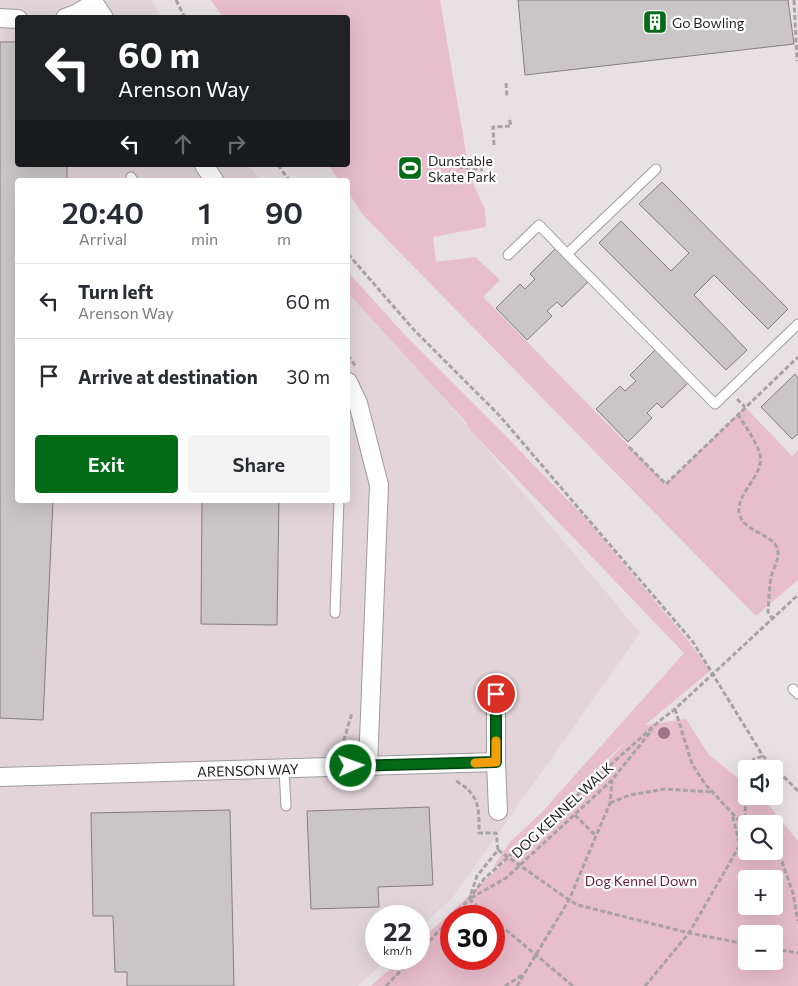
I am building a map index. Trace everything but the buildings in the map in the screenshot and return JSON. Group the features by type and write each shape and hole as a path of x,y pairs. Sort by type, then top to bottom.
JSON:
{"street":[{"path":"73,15 97,7"},
{"path":"0,18 15,19"},
{"path":"205,167 213,178"},
{"path":"350,386 358,403 379,485 368,766"},
{"path":"496,694 498,811"},
{"name":"ARENSON WAY","path":"0,777 496,762"}],"lane":[{"path":"567,254 656,169"},
{"path":"508,255 539,225 715,404 798,324"},
{"path":"335,613 339,503"},
{"path":"284,769 286,806"}],"path":[{"path":"176,0 184,15"},
{"path":"794,0 797,61"},
{"path":"506,83 508,97"},
{"path":"494,145 493,127 511,126 509,117"},
{"path":"443,165 483,170"},
{"path":"279,167 288,178"},
{"path":"350,256 414,330 498,415 693,642 763,756 798,791"},
{"path":"629,447 666,484 798,356"},
{"path":"738,414 757,448 760,458 758,470 740,504 742,520 776,544 778,551 778,558 771,577 768,612 772,618"},
{"name":"DOG KENNEL WALK","path":"463,905 484,878 509,858 798,595"},
{"path":"329,750 343,743 355,705"},
{"path":"675,708 692,764 712,792 738,820"},
{"name":"DOG KENNEL WALK","path":"469,899 506,878 612,780 657,723"},
{"path":"753,760 763,756"},
{"path":"518,986 569,900 610,803 612,780"},
{"path":"610,803 630,795 666,789 712,792"},
{"path":"498,811 495,833 498,850 578,905 689,933 738,942"},
{"path":"575,814 596,836"},
{"path":"645,986 689,933 740,845 732,814"},
{"path":"476,905 469,899 476,876 498,850"},
{"path":"780,860 793,892 798,921"},
{"path":"505,929 573,986"},
{"name":"DOG KENNEL WALK","path":"430,940 440,930"},
{"path":"783,950 798,953"},
{"path":"386,986 401,970"},
{"path":"505,986 526,972"}],"shaded area":[{"path":"0,0 151,0 160,15 15,15 15,167 250,167 259,178 15,178 15,503 350,503 350,285 640,633 453,897 444,905 440,905 440,909 430,919 430,905 365,905 365,970 375,970 358,986 0,986"}],"green space":[{"path":"211,0 440,0 470,176 485,210 486,227 433,237 436,262 475,257 500,280 483,297 666,484 745,407 792,456 798,450 798,580 756,616 363,215 350,195 350,178 338,178 329,167 350,167 350,15 222,15"},
{"name":"Dog Kennel Down","path":"350,274 404,334 588,521 686,638 710,671 645,725 686,719 709,755 738,778 738,805 769,805 777,815 738,815 738,860 783,860 783,823 798,841 798,986 371,986 389,970 430,970 430,932 440,922 440,970 505,970 505,905 459,905 564,807 623,745 625,742 496,868 494,866 510,842 542,812 684,653 469,429 466,422 350,295"}],"slow traffic":[{"path":"475,763 496,762 496,741"}],"place":[{"name":"Go Bowling","path":"655,22"},
{"name":"Dunstable Skate Park","path":"410,168"}],"route":[{"path":"351,766 496,762 496,694"}]}
